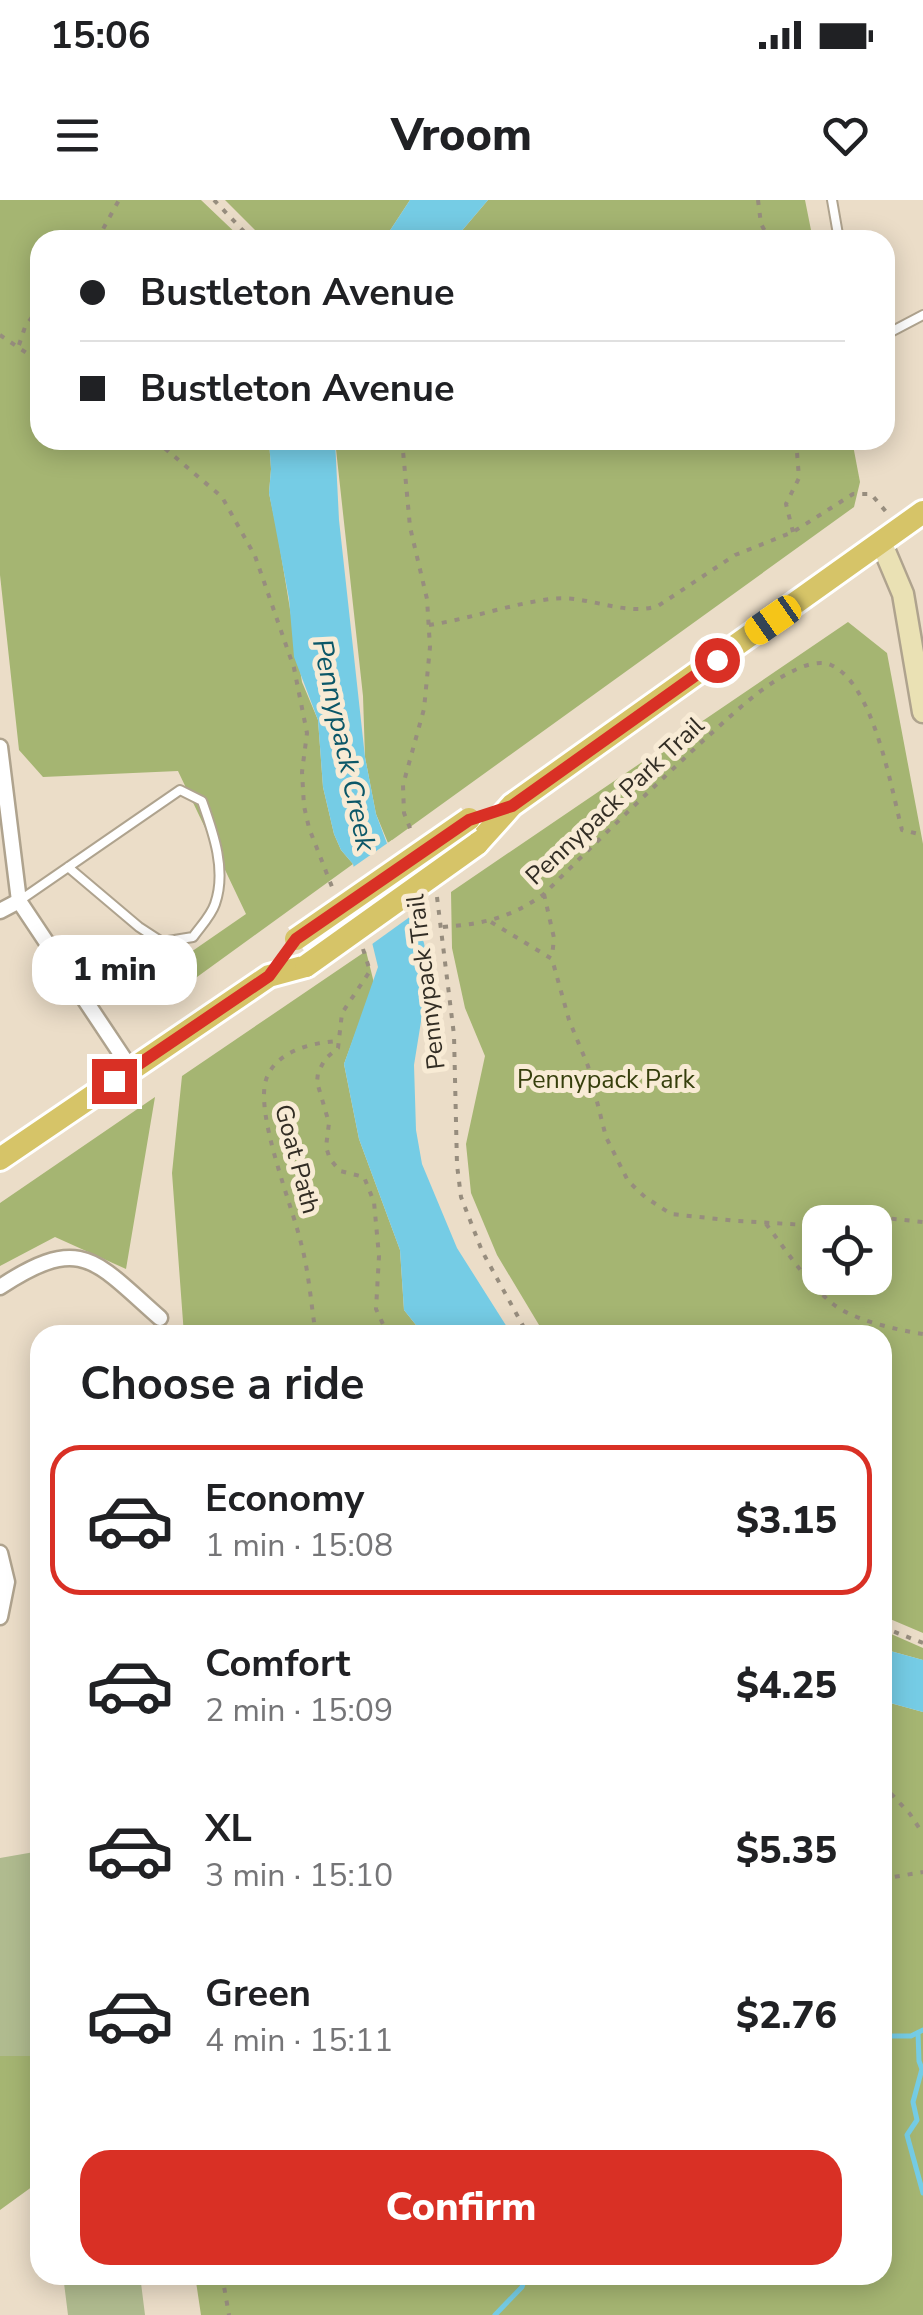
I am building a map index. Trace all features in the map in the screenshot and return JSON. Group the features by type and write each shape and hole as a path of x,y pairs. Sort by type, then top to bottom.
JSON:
{"main road":[{"path":"0,1159 269,976 306,966 478,844 512,806 923,512"},
{"path":"269,976 296,939 469,820 512,806"}],"street":[{"path":"890,536 923,712"},
{"path":"0,747 7,855 19,901 131,1069"},
{"path":"0,911 19,901"},
{"path":"0,1288 43,1261 78,1258 106,1270 160,1318"},
{"path":"0,1553 7,1582 0,1616"}],"lane":[{"path":"832,200 837,230"},
{"path":"895,330 923,315"},
{"path":"19,901 180,790 202,801 214,836 220,882 215,907 193,937 162,942 68,868"}],"path":[{"path":"102,230 119,200"},
{"path":"214,200 242,230"},
{"path":"758,200 764,230"},
{"path":"19,346 30,320"},
{"path":"0,335 30,354"},
{"path":"167,450 222,497 255,556 301,700 306,733 302,772 308,828 340,904"},
{"path":"403,450 410,527 429,625 424,709 402,784 404,813 414,838"},
{"path":"793,532 786,504 799,478 797,450"},
{"path":"429,625 550,598 584,599 645,610 658,606 734,555 793,532 842,500 865,492 875,496 890,536"},
{"name":"Pennypack Park Trail","path":"443,927 491,922 523,909 544,894 733,714 794,670 817,663 828,663 846,675 856,691 887,763 902,830 923,836"},
{"name":"Pennypack Trail","path":"434,888 443,927 456,1062 457,1165 462,1198 482,1250 523,1325"},
{"path":"544,894 554,938 552,959 569,1020 588,1066 606,1137 628,1181 645,1197 671,1214 806,1225 836,1213 923,1222"},
{"path":"491,922 552,959"},
{"path":"357,938 370,971 342,1012 338,1048 321,1064 317,1082 329,1123 326,1148 330,1160 340,1172 364,1177 374,1196 379,1256 375,1298 384,1325"},
{"name":"Goat Path","path":"315,1325 303,1247 262,1096 267,1075 276,1063 302,1046 340,1040"},
{"path":"766,1222 808,1279 836,1306 883,1325"},
{"path":"892,1329 923,1334"},
{"path":"892,1631 923,1643"},
{"path":"892,1795 923,1834"},
{"path":"892,1877 923,1872"},
{"path":"224,2285 229,2315"}],"green space":[{"path":"0,200 201,200 232,230 30,230 30,450 270,450 269,493 302,682 318,720 323,787 334,834 353,864 186,985 118,1005 64,945 111,944 162,972 246,914 178,771 43,777 19,750 0,575"},
{"path":"225,200 410,200 390,230 255,230"},
{"path":"488,200 805,200 811,230 462,230"},
{"path":"336,450 854,450 860,482 854,507 388,843 376,814 365,757 363,696"},
{"name":"Pennypack Park","path":"848,622 887,653 923,844 923,1633 892,1620 892,1325 539,1325 497,1255 471,1193 466,1144 485,1056 465,1008 452,948 451,892"},
{"path":"366,951 374,983 344,1064 359,1139 400,1250 404,1310 416,1325 183,1325 172,1173 182,1076"},
{"path":"155,1097 126,1269 55,1237 0,1266 0,1203"},
{"path":"892,1634 923,1648 923,1660 892,1651"},
{"path":"892,1703 923,1712 923,2315 201,2315 196,2285 892,2285"},
{"path":"30,1853 30,2056 0,2056 0,1858"},
{"path":"0,2056 30,2056 30,2188 0,2210"},
{"path":"64,2285 141,2285 145,2315 68,2315"}],"water":[{"path":"410,200 488,200 462,230 390,230"},
{"name":"Pennypack Creek","path":"270,450 336,450 339,520 365,757 376,814 424,943 429,972 414,1065 416,1130 422,1164 457,1248 506,1325 416,1325 404,1310 400,1250 359,1139 344,1064 378,967 353,864 334,834 323,787 318,720 294,657 289,599 269,493"},
{"path":"892,1651 923,1660 923,1712 892,1703"}],"pier":[{"path":"392,840 418,911 368,947 349,870"}],"waterway":[{"path":"892,2036 911,2036 923,2030"},
{"path":"918,2033 922,2069 913,2102 917,2120 907,2135 923,2193"},
{"path":"495,2315 523,2285"}],"route":[{"path":"114,1081 269,976 296,939 469,820 512,806 717,660"}]}
